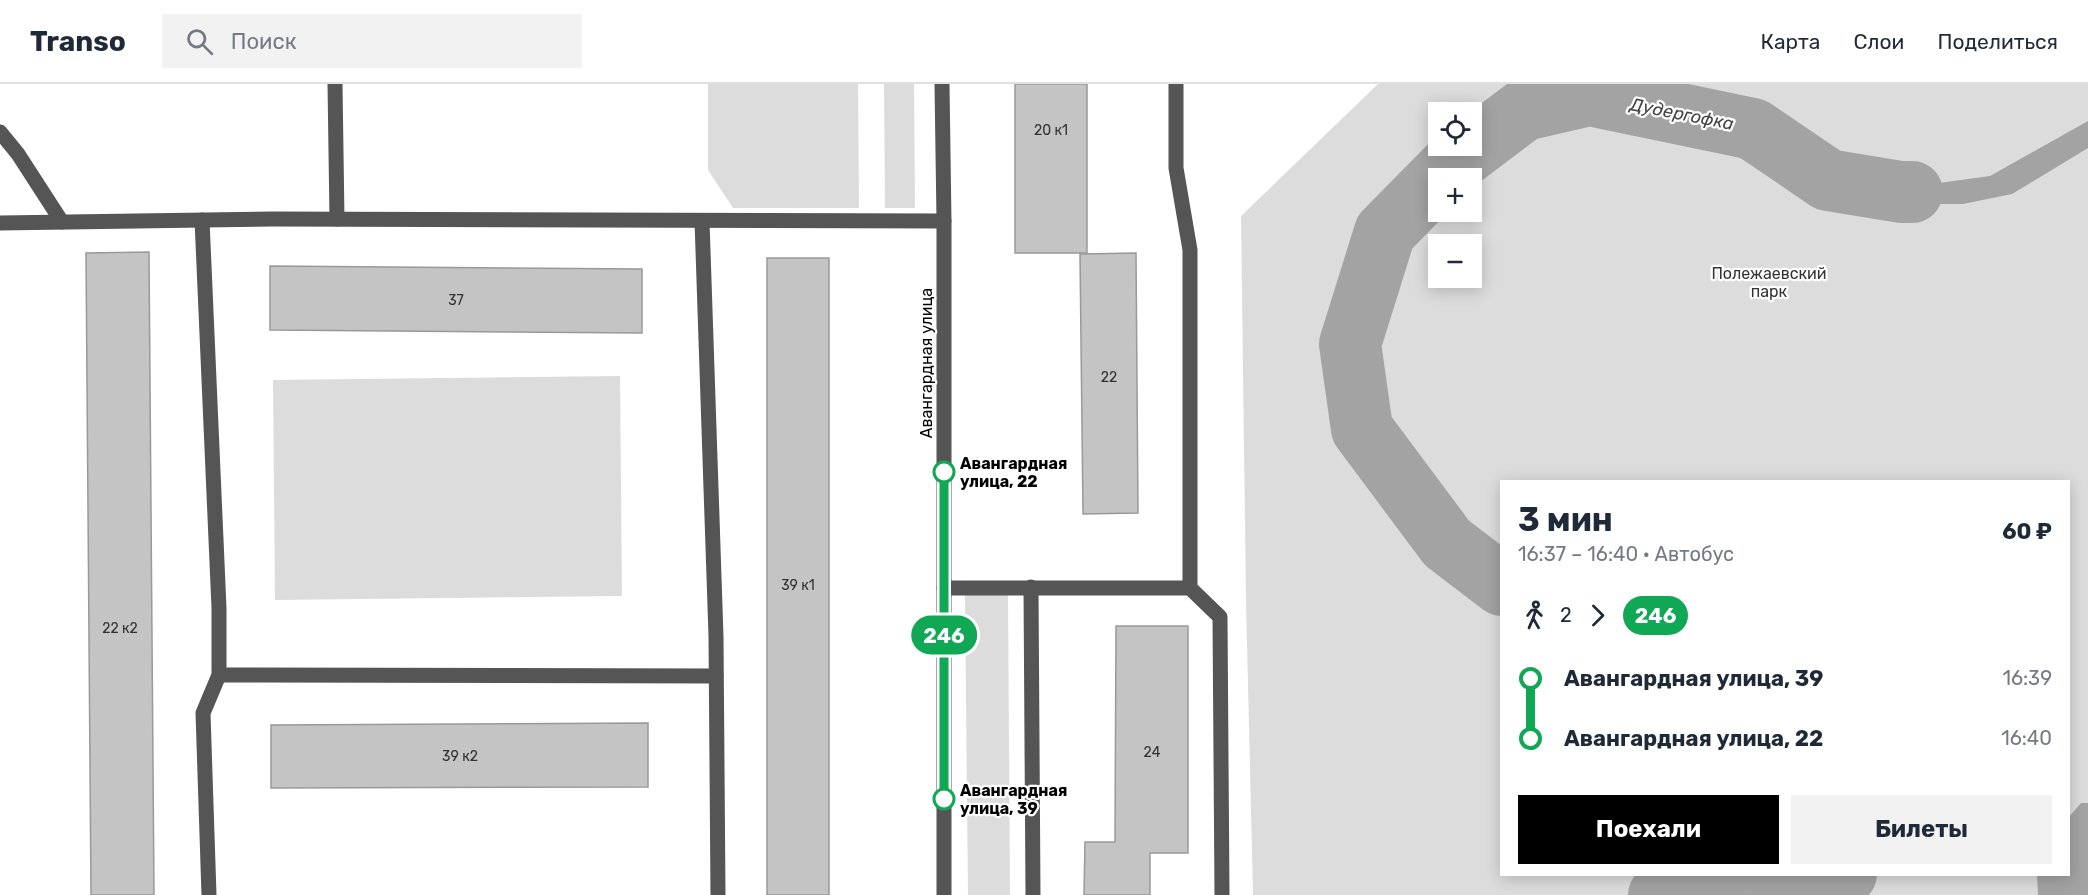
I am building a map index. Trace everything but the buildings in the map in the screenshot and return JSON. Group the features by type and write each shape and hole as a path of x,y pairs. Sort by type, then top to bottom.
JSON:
{"street":[{"path":"335,84 338,219"},
{"name":"Авангардная улица","path":"942,84 944,895"},
{"path":"1176,84 1176,168 1190,250 1190,588"},
{"path":"0,132 18,154 62,222"},
{"path":"0,223 338,219 944,221"},
{"path":"202,220 219,608 219,675 203,713 209,895"},
{"path":"702,221 716,676 718,895"},
{"path":"1031,587 1032,895"},
{"path":"944,588 1190,588 1220,617 1222,895"},
{"path":"219,675 716,676"}],"green space":[{"path":"708,84 858,84 859,208 733,208 708,170"},
{"path":"884,84 914,84 915,208 885,208"},
{"name":"Полежаевский парк","path":"1378,84 2088,84 2088,895 1253,895 1241,216"},
{"path":"620,376 622,596 275,600 273,380"},
{"path":"965,595 1008,595 1010,895 968,895"}],"shaded area":[{"path":"2088,121 2088,148 2012,194 1963,204 1896,204 1825,192 1833,166 1939,183 1990,176"},
{"path":"2081,803 2088,803 2088,895 2038,895 2037,876 2070,876 2070,816"}],"waterway":[{"name":"Дудергофка","path":"1500,583 1447,543 1362,429 1350,344 1385,232 1451,165 1524,110 1589,95 1753,129 1828,180 1912,192"},
{"name":"Дудергофка","path":"1659,895 1675,885 1710,876"},
{"name":"Дудергофка","path":"1737,876 1781,888 1836,883 1844,876"}],"bus line":[{"name":"246","path":"944,472 944,799"}],"place":[{"name":"Авангардная улица, 22","path":"944,472"},
{"name":"Авангардная улица, 39","path":"944,799"}]}
